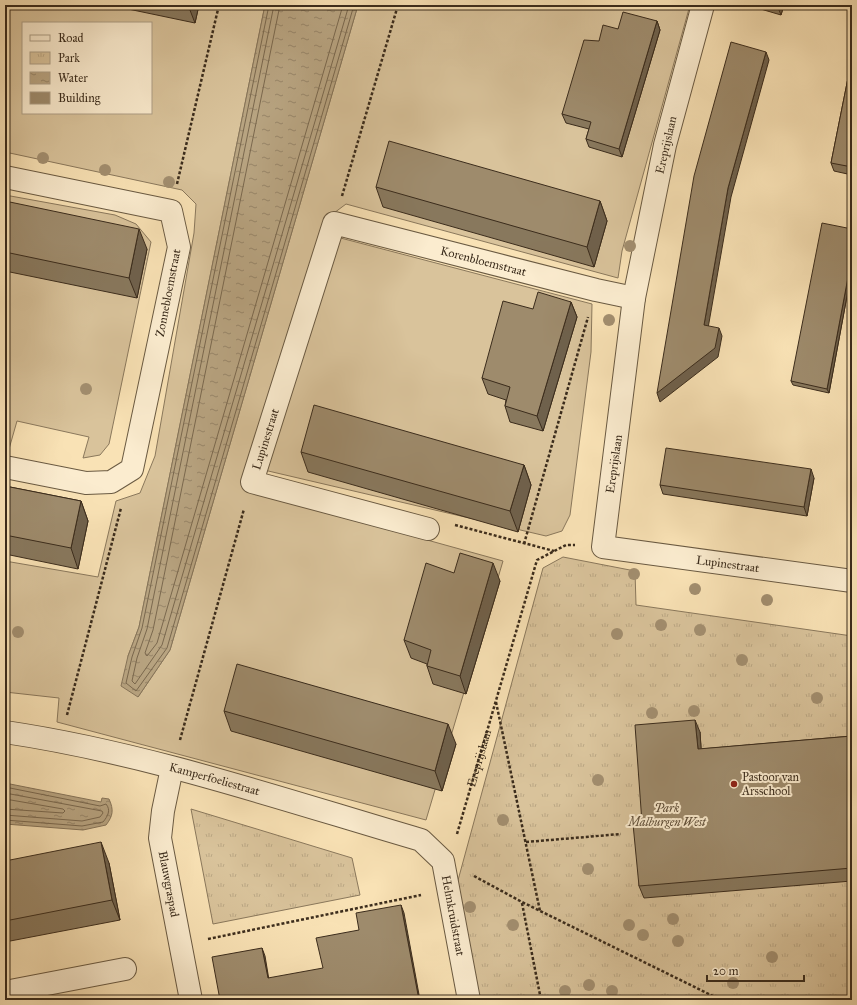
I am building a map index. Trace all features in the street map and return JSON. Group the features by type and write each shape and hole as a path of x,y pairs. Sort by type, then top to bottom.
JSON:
{"street":[{"name":"Ereprijslaan","path":"603,547 634,298 665,145 703,5"},
{"path":"5,177 171,211"},
{"name":"Zonnebloemstraat","path":"132,469 179,247 171,211"},
{"name":"Korenbloemstraat","path":"334,223 596,290 634,298"},
{"name":"Lupinestraat","path":"334,223 252,482 428,529"},
{"path":"5,467 86,483 111,482 132,469"},
{"name":"Lupinestraat","path":"603,547 852,581"},
{"name":"Kamperfoeliestraat","path":"5,732 61,740 172,768 421,840"},
{"name":"Blauwgraspad","path":"172,768 163,811 160,838 191,1000"},
{"name":"Helmkruidstraat","path":"421,840 443,861 469,1000"},
{"path":"5,992 125,969"}],"path":[{"path":"171,211 219,5"},
{"path":"334,223 398,5"},
{"path":"524,544 596,290"},
{"path":"61,740 132,469"},
{"path":"172,768 252,482"},
{"path":"428,529 439,521 554,552"},
{"name":"Ereprijslaan","path":"443,861 457,833 537,560 566,545 603,547"},
{"path":"496,701 540,911"},
{"path":"526,842 621,834"},
{"path":"443,861 522,902 721,1000"},
{"path":"180,944 449,890"},
{"path":"522,902 541,1000"}],"green space":[{"path":"5,5 265,5 139,627 128,656 138,697 170,650 358,5 690,5 622,251 618,278 346,204 330,216 250,491 503,561 426,820 57,722 59,698 5,692 5,561 98,577 116,501 140,493 155,456 194,233 196,204 182,190 5,152"},
{"path":"5,195 115,215 136,224 151,242 109,444 100,455 83,458 89,437 17,421 9,449 5,448"},
{"path":"333,236 592,304 591,352 570,515 562,531 546,536 264,470"},
{"name":"Park Malburgen West","path":"563,557 635,571 636,605 852,636 852,1000 479,1000 457,884 543,568"},
{"path":"191,809 352,858 360,895 213,924"}],"water":[{"path":"265,5 358,5 170,650 138,697 121,686 128,656 139,627"},
{"path":"5,783 101,802 102,798 109,799 112,806 111,816 106,825 83,830 5,824"}],"building":[{"path":"623,12 657,21 619,149 586,139 591,122 562,114 584,40 599,41 603,25 618,29"},
{"path":"731,42 766,52 728,188 704,325 719,328 715,348 657,393 694,176"},
{"path":"852,58 852,167 831,163"},
{"path":"389,141 600,201 587,247 376,187"},
{"path":"5,201 139,229 129,278 5,252"},
{"path":"822,223 852,229 852,256 827,389 791,381"},
{"path":"538,292 571,302 537,416 505,406 510,387 482,378 503,301 533,309"},
{"path":"314,405 524,465 510,511 301,452"},
{"path":"666,448 811,469 804,507 660,485"},
{"path":"5,486 81,501 71,548 5,535"},
{"path":"852,495 852,514 848,514"},
{"path":"460,553 493,563 460,676 427,666 431,650 404,640 426,563 454,573"},
{"path":"237,664 448,724 435,771 224,711"},
{"name":"Pastoor van Arsschool","path":"695,720 698,749 852,736 852,868 639,886 633,824 642,823 635,725"},
{"path":"101,842 112,900 5,921 5,861"},
{"path":"401,905 419,1000 220,1000 212,957 262,948 268,978 323,968 316,938 359,930 356,913"}],"place":[{"name":"Pastoor van Arsschool","path":"734,784"}]}
